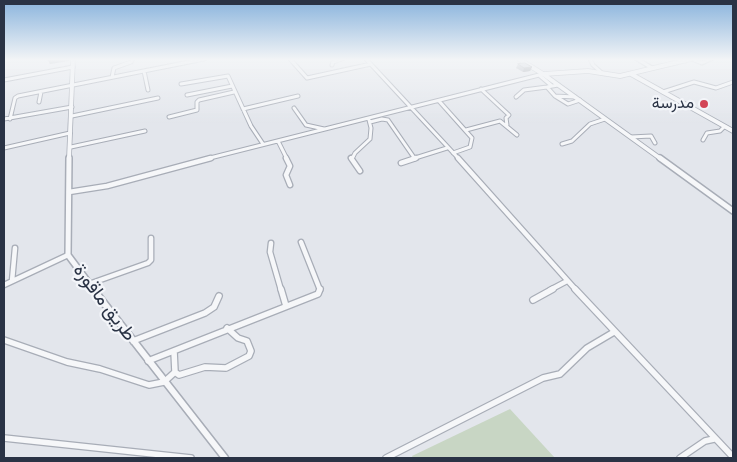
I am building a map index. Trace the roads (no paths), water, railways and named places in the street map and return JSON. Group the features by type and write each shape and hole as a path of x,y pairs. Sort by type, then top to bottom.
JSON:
{"street":[{"name":"طريق ماقورة","path":"73,81 68,255 148,361 225,458"},
{"path":"10,119 16,97 98,81"},
{"path":"146,81 148,90"},
{"path":"180,84 197,81"},
{"path":"230,81 234,92 263,144"},
{"path":"387,81 567,281 733,457"},
{"path":"369,121 515,81"},
{"path":"546,81 555,96 568,104 580,100"},
{"path":"552,81 733,211"},
{"path":"643,81 724,127 733,130"},
{"path":"663,92 691,83 716,88 733,82"},
{"path":"516,97 524,90 558,85"},
{"path":"187,95 232,86"},
{"path":"481,89 509,115 506,118 507,125"},
{"path":"39,102 40,92"},
{"path":"169,117 197,110 197,102 199,100 234,92"},
{"path":"243,109 298,96"},
{"path":"555,96 575,97"},
{"path":"72,116 158,98"},
{"path":"439,101 472,138 471,145 452,153"},
{"path":"4,118 10,119 72,107"},
{"path":"294,108 306,125 325,129"},
{"path":"69,192 106,186 325,129 382,119 388,120 415,159"},
{"path":"562,144 572,141 590,124 605,119"},
{"path":"360,171 352,158 371,139 372,134 369,121"},
{"path":"466,130 500,121 517,135"},
{"path":"703,140 708,133 720,131 724,127"},
{"path":"71,147 145,131"},
{"path":"4,148 70,133"},
{"path":"631,137 651,136 655,142"},
{"path":"278,141 290,166 286,174 290,185"},
{"path":"401,163 448,148"},
{"path":"89,284 148,264 151,260 151,238"},
{"path":"148,361 227,328 318,294 320,290 301,242"},
{"path":"271,243 270,252 286,306"},
{"path":"12,281 15,248"},
{"path":"4,286 68,255"},
{"path":"533,300 567,281"},
{"path":"133,341 210,311 219,296"},
{"path":"175,372 179,375 205,367 226,368 249,356 251,351 247,341 238,338 227,328"},
{"path":"386,458 543,378 553,380 561,376 564,370 574,363 580,353 614,332"},
{"path":"4,340 67,362 100,369 149,385 166,383 175,372 174,351"},
{"path":"4,438 191,458"},
{"path":"680,458 705,441 714,439"}],"place":[{"name":"مدرسة","path":"704,104"}]}
